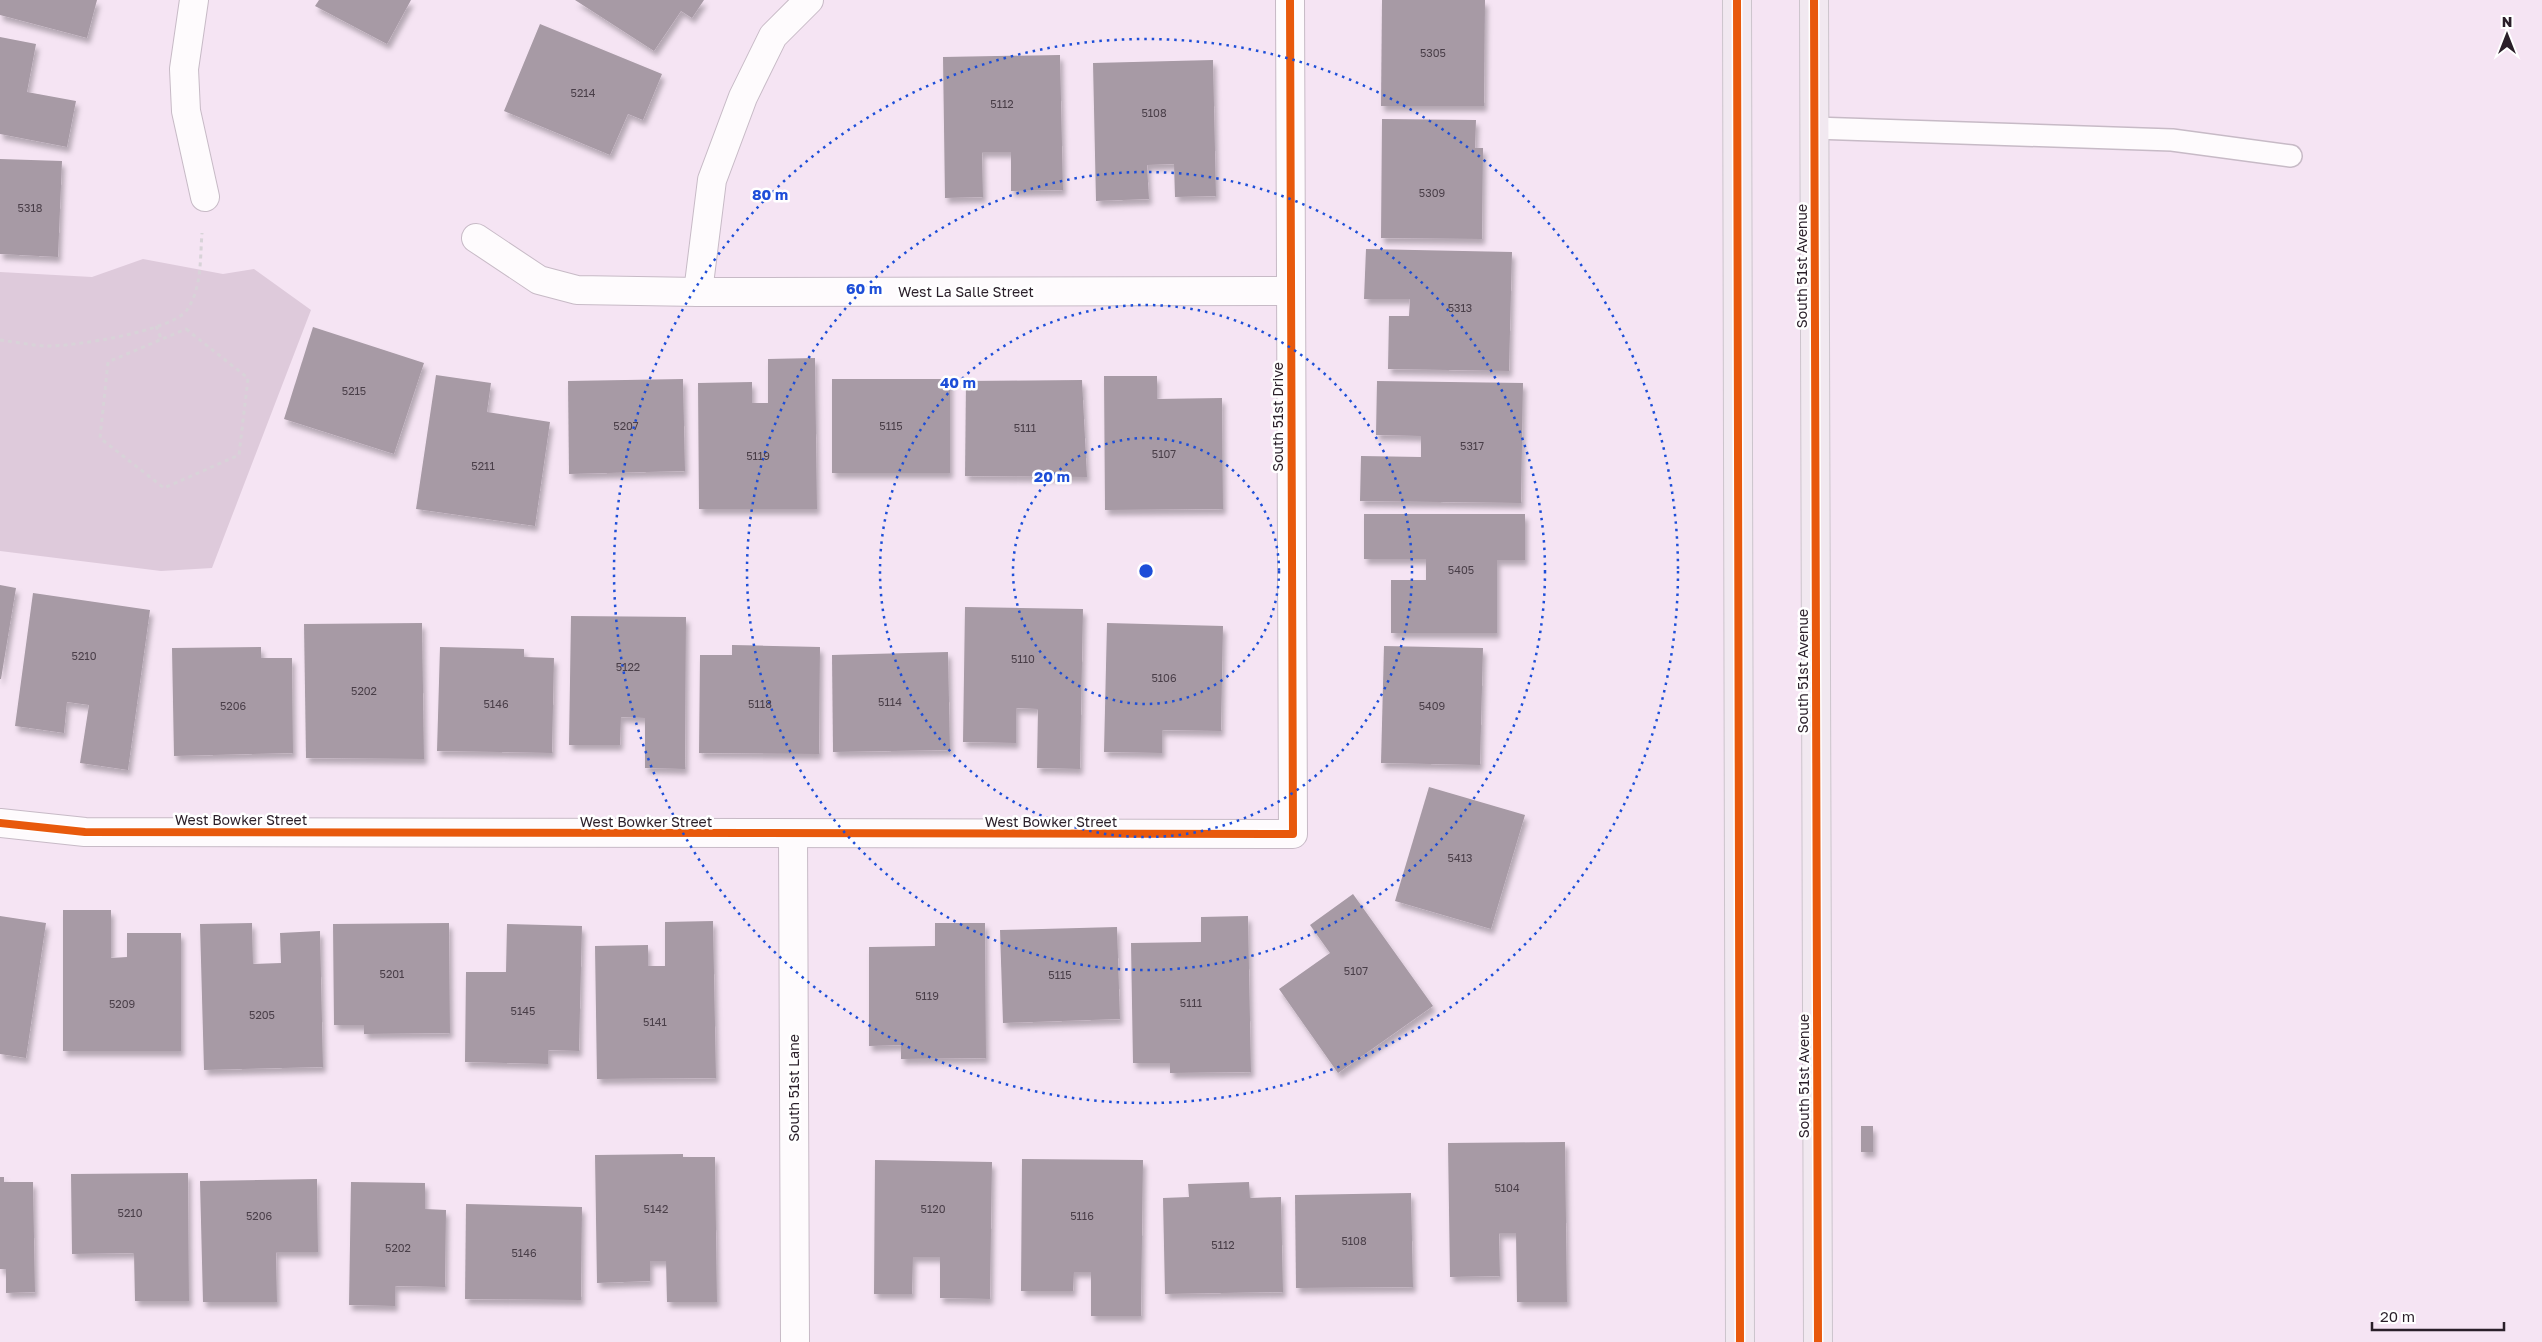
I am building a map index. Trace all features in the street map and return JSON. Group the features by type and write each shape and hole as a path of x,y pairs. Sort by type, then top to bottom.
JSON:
{"main road":[{"path":"1737,0 1740,1342"},
{"name":"South 51st Avenue","path":"1814,0 1818,1342"}],"street":[{"path":"194,0 184,69 186,112 205,197"},
{"path":"698,292 712,180 743,97 774,36 809,0"},
{"name":"South 51st Drive","path":"1290,0 1293,834"},
{"name":"West La Salle Street","path":"476,238 539,280 578,290 698,292 1290,291"},
{"name":"West Bowker Street","path":"0,823 85,832 1293,834"},
{"name":"South 51st Lane","path":"793,834 796,1342"}],"lane":[{"path":"1814,128 2172,140 2291,156"}],"path":[{"path":"0,340 45,346 99,342 156,326 186,311 198,286 205,197"},
{"path":"156,326 161,338"},
{"path":"186,329 248,378 239,455 164,488 100,438 108,362 161,338 186,329"}],"shaded area":[{"path":"143,259 223,274 254,269 311,310 212,568 161,571 0,551 0,272 92,277"}],"building":[{"path":"0,0 97,0 87,38 0,15"},
{"path":"319,0 411,0 387,44 315,6"},
{"path":"575,0 704,0 692,18 681,11 654,51"},
{"path":"1382,0 1485,0 1484,106 1381,106"},
{"path":"540,24 662,74 643,120 628,114 610,155 504,111"},
{"path":"0,37 36,44 27,92 76,101 67,147 0,134"},
{"path":"1060,55 1063,190 1011,191 1011,152 982,152 983,197 945,198 943,57"},
{"path":"1213,60 1216,196 1175,197 1174,164 1147,165 1149,199 1096,201 1093,63"},
{"path":"1382,119 1476,120 1475,148 1483,148 1482,239 1381,238"},
{"path":"0,159 62,161 58,257 0,254"},
{"path":"1366,249 1512,252 1509,371 1388,369 1389,316 1409,316 1410,299 1364,299"},
{"path":"313,327 424,363 394,454 284,419"},
{"path":"815,358 817,509 699,509 698,383 752,382 752,403 768,403 768,359"},
{"path":"436,375 491,383 487,412 550,422 535,526 416,509"},
{"path":"1104,376 1157,376 1157,399 1222,398 1223,509 1105,510"},
{"path":"683,379 685,471 569,474 568,381"},
{"path":"832,379 950,379 950,473 832,473"},
{"path":"1082,380 1087,477 965,476 966,381"},
{"path":"1377,381 1523,383 1521,503 1360,501 1361,456 1421,457 1421,436 1376,435"},
{"path":"1364,514 1525,514 1525,560 1497,560 1497,633 1391,633 1391,580 1426,580 1426,559 1364,559"},
{"path":"0,585 16,588 1,679 0,679"},
{"path":"33,593 150,610 128,770 80,763 89,705 67,702 64,733 15,726"},
{"path":"965,607 1083,609 1080,769 1037,768 1038,709 1016,708 1016,743 963,742"},
{"path":"571,616 686,617 685,769 645,768 645,718 621,717 620,745 569,745"},
{"path":"422,623 424,759 306,758 304,624"},
{"path":"1107,623 1223,626 1221,731 1162,730 1162,753 1104,752"},
{"path":"732,645 820,647 819,754 699,753 700,655 732,655"},
{"path":"1384,646 1483,648 1480,765 1381,763"},
{"path":"261,647 261,658 292,658 293,753 174,756 172,648"},
{"path":"440,647 524,649 524,657 554,658 552,753 437,751"},
{"path":"948,652 950,750 833,752 832,655"},
{"path":"1429,787 1525,815 1491,929 1395,901"},
{"path":"1353,894 1433,1006 1338,1073 1279,989 1330,953 1310,925"},
{"path":"63,910 111,910 111,958 127,957 127,933 181,933 181,1051 63,1051"},
{"path":"0,916 46,923 26,1058 0,1054"},
{"path":"1248,916 1251,1072 1170,1073 1170,1063 1133,1063 1131,943 1201,942 1201,917"},
{"path":"713,921 716,1078 597,1079 595,946 648,945 648,966 665,966 665,922"},
{"path":"252,923 253,964 281,963 280,933 320,931 323,1067 204,1070 200,924"},
{"path":"449,923 450,1033 364,1034 364,1025 334,1025 333,924"},
{"path":"935,923 985,923 986,1058 901,1059 901,1045 869,1046 869,947 935,946"},
{"path":"507,924 582,926 579,1051 548,1050 548,1064 465,1062 466,972 506,972"},
{"path":"1117,927 1120,1019 1003,1023 1000,930"},
{"path":"1861,1126 1873,1126 1873,1152 1861,1152"},
{"path":"1565,1142 1567,1302 1517,1302 1516,1233 1499,1233 1500,1276 1450,1277 1448,1143"},
{"path":"683,1154 683,1157 715,1157 717,1302 667,1302 666,1261 650,1261 650,1281 597,1283 595,1155"},
{"path":"1022,1159 1143,1160 1141,1316 1091,1316 1091,1272 1074,1272 1073,1291 1021,1291"},
{"path":"875,1160 992,1162 990,1299 940,1298 940,1257 913,1257 912,1294 874,1294"},
{"path":"188,1173 189,1301 135,1301 134,1253 72,1254 71,1174"},
{"path":"0,1177 4,1177 4,1182 33,1182 35,1292 6,1293 6,1269 0,1269"},
{"path":"317,1179 318,1252 276,1252 277,1302 203,1302 200,1181"},
{"path":"351,1182 425,1183 425,1209 446,1210 445,1287 395,1286 395,1306 349,1305"},
{"path":"1249,1182 1250,1198 1281,1197 1283,1292 1165,1294 1163,1198 1189,1197 1188,1184"},
{"path":"1411,1193 1413,1287 1296,1288 1295,1195"},
{"path":"466,1204 582,1207 581,1300 465,1299"}],"cycle path":[{"path":"0,823 85,832 1293,834 1290,0"},
{"path":"1737,0 1740,1342"},
{"path":"1814,0 1818,1342"}]}
